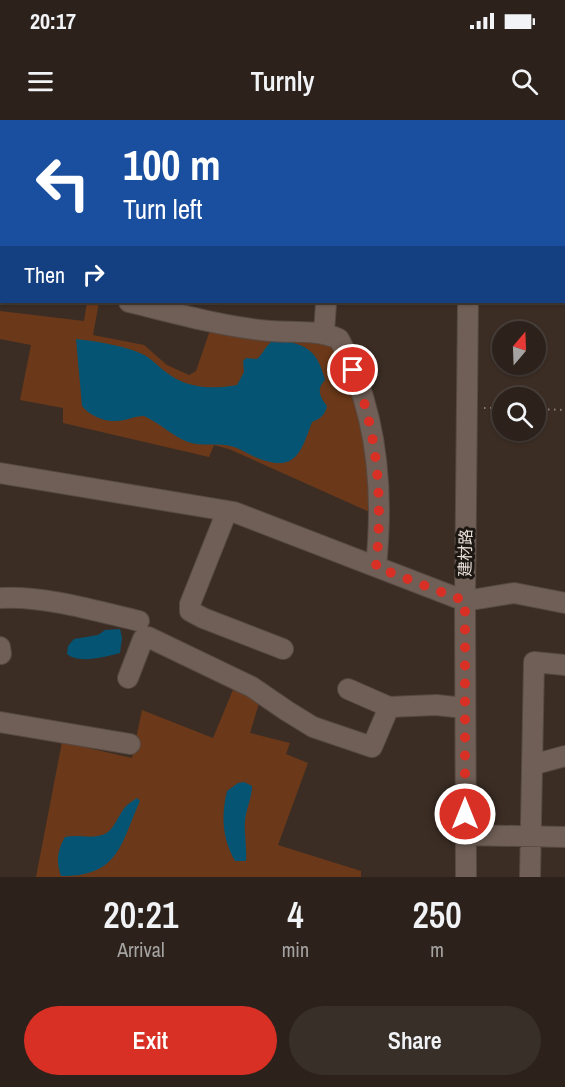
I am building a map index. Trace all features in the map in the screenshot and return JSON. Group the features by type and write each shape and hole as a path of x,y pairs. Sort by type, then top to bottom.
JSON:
{"street":[{"path":"133,303 195,318 269,331 324,332 339,339 360,388 373,436 380,497 376,567"},
{"path":"324,332 326,303"},
{"name":"建材路","path":"466,877 465,601 468,303"},
{"path":"0,472 228,511 465,601 514,593 565,603"},
{"path":"228,511 190,604 190,611 283,649"},
{"path":"0,598 12,597 70,605 139,621"},
{"path":"128,678 142,639 148,637 252,687 313,727 372,747 389,707"},
{"path":"0,647 0,654"},
{"path":"530,877 534,662 565,665"},
{"path":"348,688 389,707 436,705 465,708"},
{"path":"0,722 130,744"},
{"path":"532,765 565,756"},
{"path":"465,835 565,837"}],"path":[{"path":"546,410 565,410"}],"shaded area":[{"path":"87,303 99,303 93,335 144,345 167,365 189,375 196,371 209,333 216,328 333,344 340,353 369,446 374,514 229,449 214,445 209,457 63,423 63,408 20,400 31,345 0,339 0,311 84,321"},
{"path":"235,685 260,700 250,733 290,743 286,754 308,763 278,845 361,871 361,877 36,877 62,742 132,758 142,710 213,738"}],"water":[{"path":"76,339 129,349 148,357 178,380 211,387 237,385 244,372 243,361 246,358 257,359 274,340 294,343 308,349 318,361 325,380 320,393 327,406 322,416 312,422 299,452 287,462 268,461 228,446 188,442 144,416 111,421 97,417 82,406"},
{"path":"120,629 122,638 120,653 85,659 78,659 67,654 68,646 74,639 98,635 105,630"},
{"path":"244,782 252,786 245,821 246,861 235,861 225,835 224,809 227,791 238,783"},
{"path":"137,798 140,801 122,843 107,864 81,875 61,876 58,856 65,837 93,837 106,833 113,827 126,806"}],"route":[{"path":"353,370 373,436 380,497 376,567 465,601 465,814"}]}
